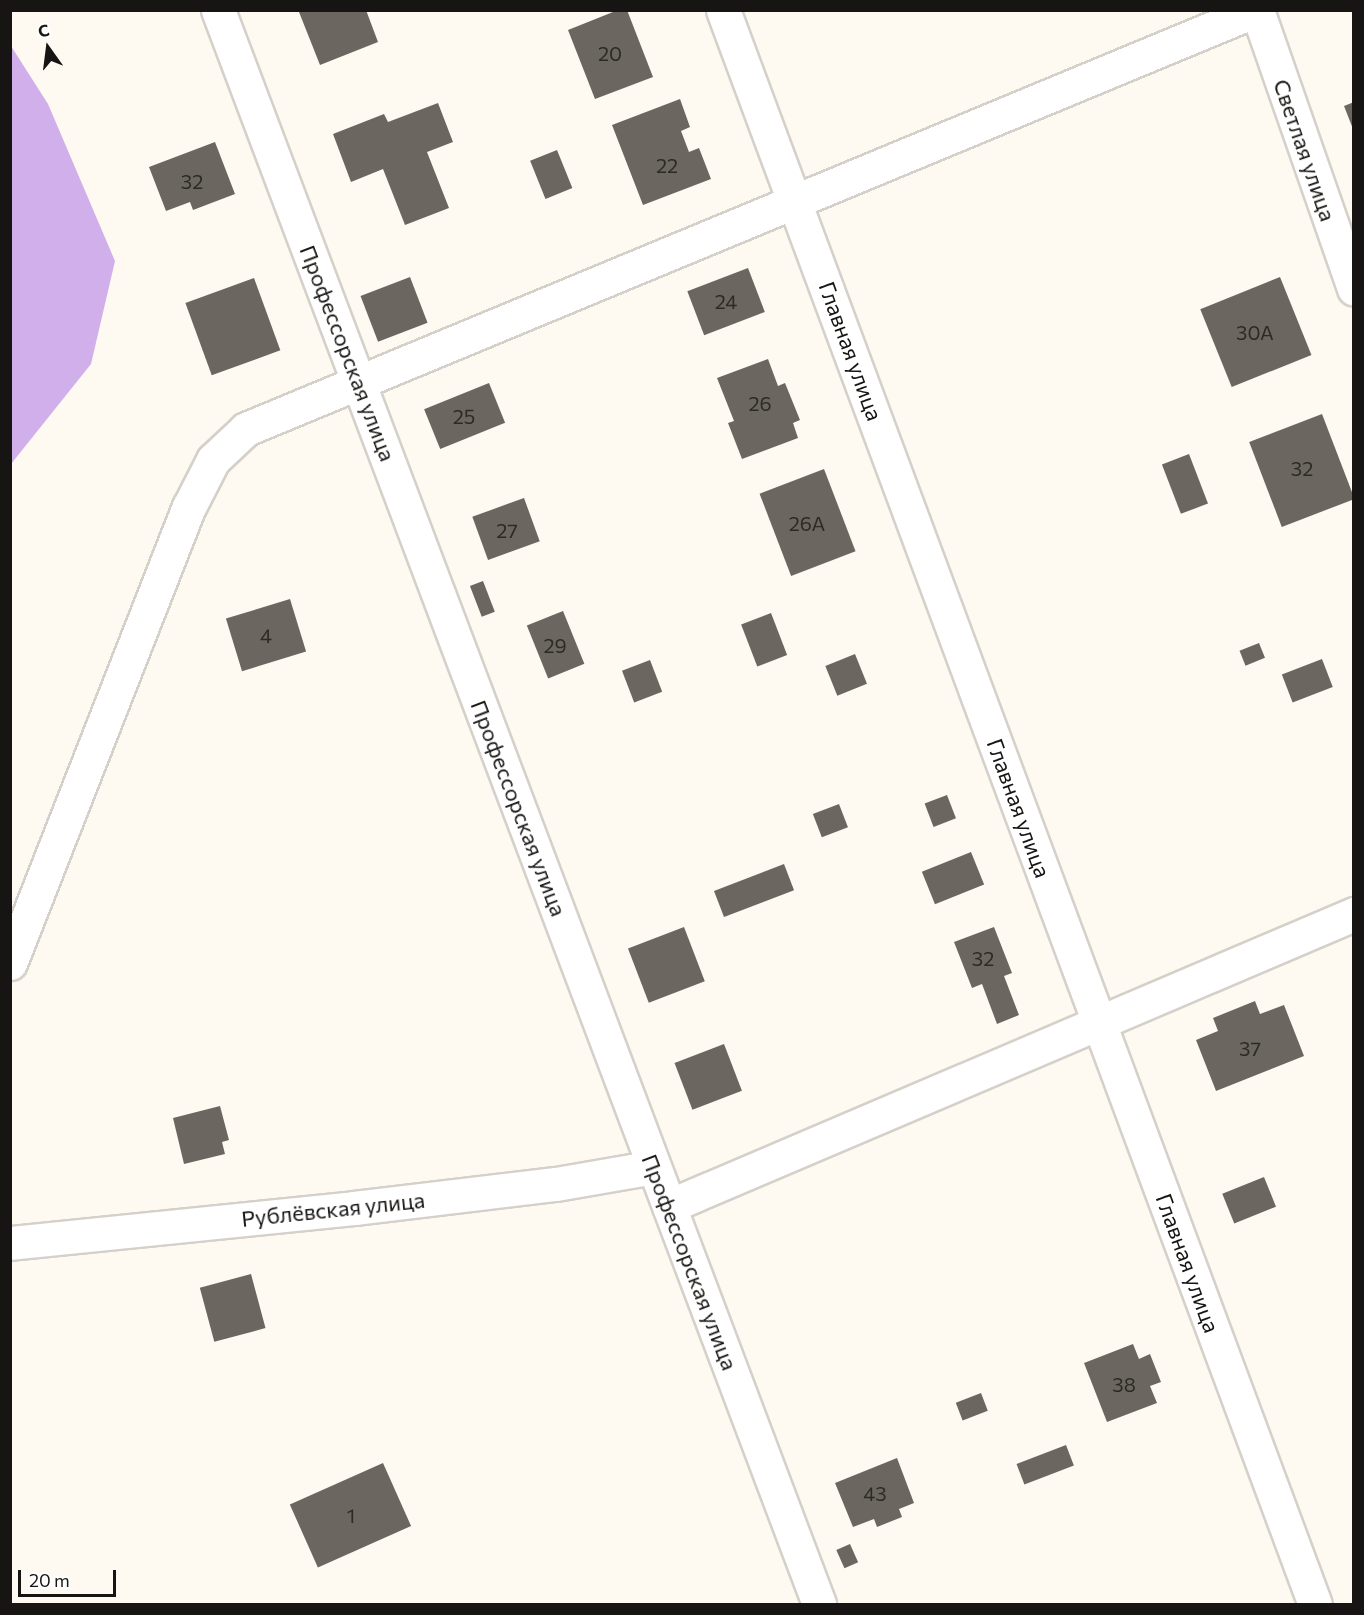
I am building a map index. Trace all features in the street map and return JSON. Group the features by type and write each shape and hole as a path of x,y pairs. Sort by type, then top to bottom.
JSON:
{"street":[{"name":"Профессорская улица","path":"218,10 819,1605"},
{"name":"Главная улица","path":"723,10 1315,1605"},
{"path":"10,963 189,507 213,460 246,429 358,380 1256,10"},
{"name":"Светлая улица","path":"1256,10 1353,289"},
{"path":"669,1206 1353,914"},
{"name":"Рублёвская улица","path":"10,1243 556,1184 653,1167"}],"shaded area":[{"path":"11,46 48,104 115,261 91,364 11,464"}],"building":[{"path":"366,10 378,42 320,65 299,12"},
{"path":"618,10 627,10 653,77 595,99 568,30"},
{"path":"680,99 690,127 681,131 689,152 699,148 711,179 643,205 612,125"},
{"path":"1354,102 1354,129 1353,129 1344,106"},
{"path":"438,103 453,142 427,152 449,208 405,225 383,169 351,182 333,134 384,114 388,122"},
{"path":"215,142 235,194 193,210 190,202 166,211 149,167"},
{"path":"557,150 572,188 545,199 530,161"},
{"path":"748,268 765,312 704,335 687,291"},
{"path":"410,277 428,323 378,342 361,296"},
{"path":"1280,277 1311,355 1232,387 1200,309"},
{"path":"254,278 280,350 212,375 185,303"},
{"path":"768,359 778,386 785,383 800,420 793,423 798,438 742,459 728,423 734,421 717,378"},
{"path":"489,383 505,423 440,449 424,409"},
{"path":"1322,414 1354,499 1282,527 1249,442"},
{"path":"1189,454 1208,503 1181,514 1162,464"},
{"path":"824,469 856,551 791,576 760,494"},
{"path":"524,498 540,541 488,560 472,517"},
{"path":"483,581 495,612 482,617 470,586"},
{"path":"290,599 306,652 242,671 226,619"},
{"path":"563,611 584,664 548,678 527,626"},
{"path":"771,613 787,655 757,666 741,624"},
{"path":"1259,643 1265,658 1246,666 1240,651"},
{"path":"855,654 867,684 837,696 825,666"},
{"path":"1322,659 1333,687 1293,702 1282,674"},
{"path":"650,660 662,692 634,702 622,671"},
{"path":"947,795 956,818 934,827 925,804"},
{"path":"839,804 848,827 822,837 813,814"},
{"path":"971,852 984,884 935,904 922,872"},
{"path":"784,864 794,890 724,917 714,891"},
{"path":"684,927 705,981 649,1003 628,949"},
{"path":"994,927 1012,973 1004,976 1019,1015 997,1024 982,984 972,988 954,942"},
{"path":"1255,1001 1260,1014 1284,1005 1304,1056 1216,1091 1196,1040 1218,1031 1213,1018"},
{"path":"724,1044 742,1091 692,1110 675,1063"},
{"path":"220,1106 229,1140 222,1142 225,1154 184,1164 173,1118"},
{"path":"1264,1177 1276,1207 1234,1224 1222,1194"},
{"path":"251,1274 265,1328 214,1342 200,1288"},
{"path":"1133,1344 1139,1359 1150,1354 1161,1382 1150,1386 1157,1403 1107,1422 1084,1363"},
{"path":"981,1393 988,1411 963,1420 956,1403"},
{"path":"1066,1445 1074,1466 1024,1485 1017,1464"},
{"path":"897,1458 914,1503 899,1509 902,1517 877,1527 874,1519 853,1527 835,1483"},
{"path":"383,1463 411,1526 318,1568 290,1504"},
{"path":"850,1544 858,1562 844,1568 836,1550"}]}
